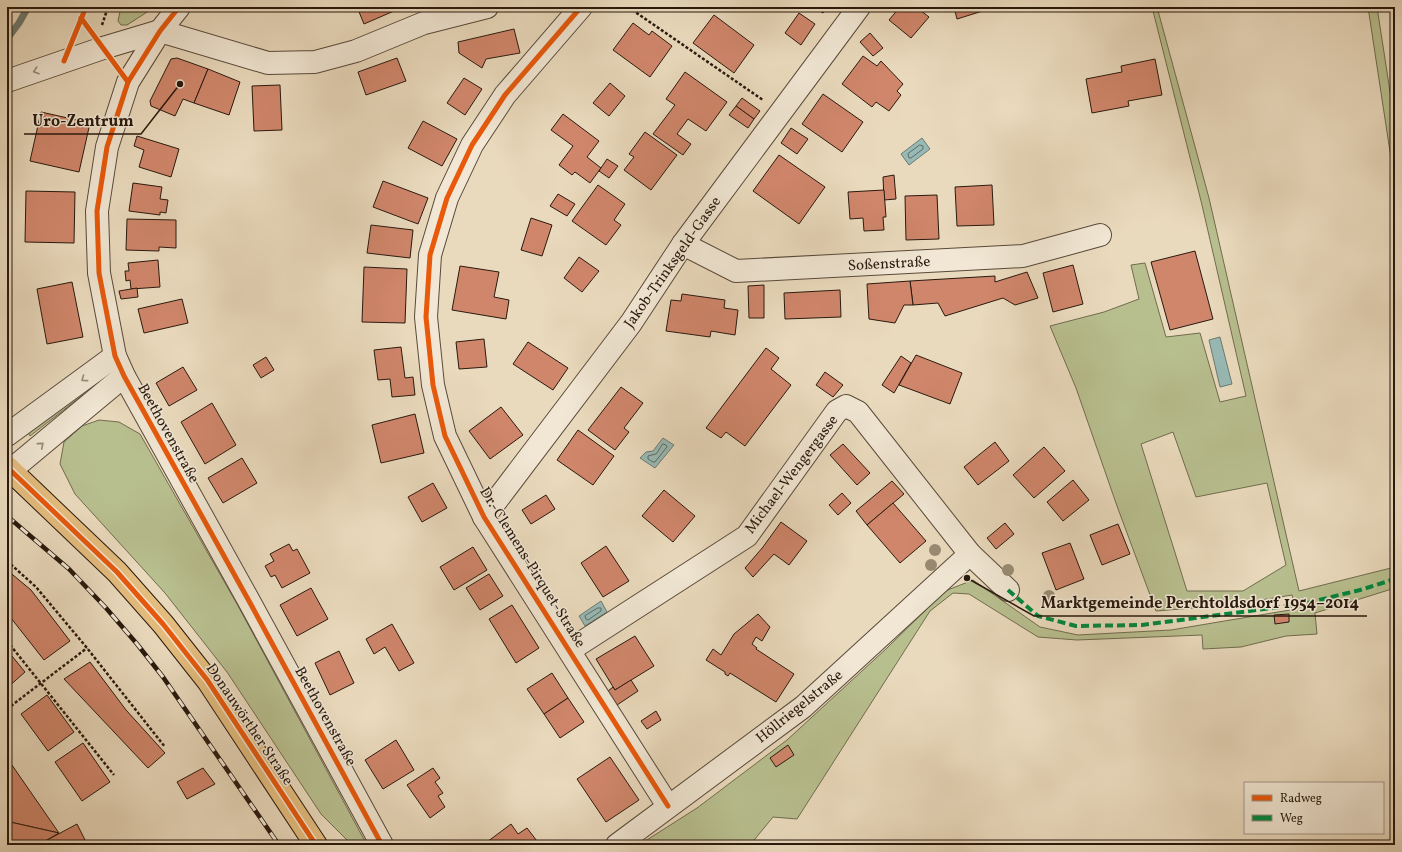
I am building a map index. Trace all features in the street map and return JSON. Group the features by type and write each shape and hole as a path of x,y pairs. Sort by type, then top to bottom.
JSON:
{"main road":[{"name":"Donauwörther Straße","path":"9,468 117,572 163,624 208,681 316,845"}],"street":[{"name":"Beethovenstraße","path":"179,7 160,31 128,82 107,147 97,211 99,272 116,356 124,376 382,845"},
{"path":"7,81 64,61 160,31 268,63 315,62 356,50 424,23 487,7"},
{"name":"Dr.-Clemens-Pirquet-Straße","path":"581,7 505,95 472,145 447,198 430,255 426,317 433,385 445,436 484,516 668,806"},
{"name":"Jakob-Trinksgeld-Gasse","path":"484,516 631,322 683,244 858,7"},
{"name":"Soßenstraße","path":"683,244 736,271 1023,256 1100,236"},
{"path":"7,435 116,356"},
{"path":"9,468 124,376"},
{"name":"Michael-Wengergasse","path":"570,650 747,536 837,411 846,406 858,412 970,554 1008,590"},
{"name":"Höllriegelstraße","path":"617,845 803,707 970,554"}],"path":[{"path":"101,27 108,7"},
{"path":"628,7 781,112"},
{"path":"7,561 36,587 87,648 165,747"},
{"path":"7,641 114,775"},
{"path":"7,709 87,648"}],"green space":[{"path":"121,7 155,7 127,25 121,25 118,21"},
{"path":"1152,7 1157,7 1209,198 1299,591 1395,567 1395,588 1315,613 1317,634 1286,636 1241,647 1203,649 1202,635 1077,640 1038,637 969,594 953,593 930,611 797,819 773,817 750,845 639,845 697,808 787,740 887,648 945,591 973,580 1040,627 1078,635 1171,630 1296,609 1292,595 1231,605 1156,611 1117,506 1076,388 1050,326 1104,312 1139,299 1131,265 1145,263 1166,337 1200,333 1220,402 1246,396 1202,205","holes":["1173,432 1196,497 1267,483 1286,565 1243,591 1187,591 1141,444"]},
{"path":"1368,7 1377,7 1395,124 1395,178 1394,178"},
{"path":"81,392 83,395 30,436 28,433"},
{"path":"99,420 119,422 140,434 237,604 367,845 350,845 347,840 321,814 227,672 165,593 75,494 60,464 64,442 82,426"}],"water":[{"path":"922,138 930,149 909,165 901,154"},
{"path":"1220,337 1232,384 1220,387 1209,340"},
{"path":"663,438 674,445 655,468 640,458 646,452 653,451"},
{"path":"601,601 607,612 585,626 579,616"}],"building":[{"path":"357,7 392,7 394,11 364,24"},
{"path":"813,7 827,7 823,13"},
{"path":"900,7 916,7 929,17 911,38 889,20"},
{"path":"954,7 988,7 989,9 957,19"},
{"path":"799,13 815,24 801,45 785,33"},
{"path":"714,15 754,45 734,73 693,43"},
{"path":"633,23 649,35 652,31 672,46 650,77 613,50"},
{"path":"514,29 520,53 486,59 482,68 459,53 458,42"},
{"path":"870,33 883,48 873,56 860,42"},
{"path":"863,56 877,66 881,61 903,84 897,91 901,95 889,111 876,102 872,107 842,84"},
{"path":"177,58 208,69 194,103 183,99 175,116 151,106 150,101 171,59"},
{"path":"397,58 406,81 366,95 358,72"},
{"path":"1155,59 1162,95 1128,101 1129,106 1092,113 1086,79 1122,72 1121,66"},
{"path":"208,69 240,82 229,115 194,103"},
{"path":"685,72 727,102 706,131 688,119 677,134 691,144 683,155 653,134 675,105 666,99"},
{"path":"464,78 482,89 465,115 447,103"},
{"path":"610,83 625,96 609,116 593,103"},
{"path":"280,85 282,130 254,131 252,86"},
{"path":"823,94 863,122 842,152 802,124"},
{"path":"742,98 760,111 754,119 736,106"},
{"path":"736,106 754,119 748,128 729,115"},
{"path":"41,112 90,123 79,172 30,161"},
{"path":"563,114 599,141 587,157 601,168 590,183 575,172 572,175 559,165 573,146 551,130"},
{"path":"423,121 457,139 442,166 408,148"},
{"path":"791,128 808,139 797,154 781,143"},
{"path":"645,132 677,155 651,190 624,170 634,157 629,154"},
{"path":"137,136 179,149 171,177 139,167 144,150 134,146"},
{"path":"779,155 825,187 799,224 753,191"},
{"path":"607,159 618,166 609,178 599,171"},
{"path":"894,175 896,199 884,200 883,177"},
{"path":"383,181 428,198 418,224 373,207"},
{"path":"133,183 162,187 160,199 168,200 166,213 160,212 160,215 129,211"},
{"path":"598,185 625,204 614,220 621,225 606,245 572,221"},
{"path":"992,185 994,225 957,226 955,187"},
{"path":"884,190 886,217 883,217 884,230 864,231 863,218 850,219 848,192"},
{"path":"26,191 75,192 74,243 25,242"},
{"path":"558,194 575,204 567,216 550,206"},
{"path":"937,195 939,239 906,240 905,196"},
{"path":"531,218 552,225 542,256 521,250"},
{"path":"127,219 176,220 176,248 159,247 159,251 126,250"},
{"path":"371,225 413,230 410,258 367,253"},
{"path":"1195,251 1213,319 1170,330 1151,262"},
{"path":"579,257 599,271 582,292 564,278"},
{"path":"158,260 160,287 131,289 130,280 126,281 125,271 129,271 128,263"},
{"path":"1073,265 1083,304 1053,312 1043,273"},
{"path":"460,266 499,272 494,297 509,300 506,319 452,310"},
{"path":"364,267 407,269 405,323 362,322"},
{"path":"1027,272 1038,298 1015,305 1003,298 945,316 938,303 913,305 910,281 995,276 995,282"},
{"path":"910,281 913,305 904,305 895,323 869,319 867,284"},
{"path":"72,282 83,337 47,344 37,289"},
{"path":"764,285 764,318 749,318 748,286"},
{"path":"137,288 138,297 121,299 119,291"},
{"path":"840,290 841,317 785,319 784,293"},
{"path":"682,294 725,300 724,308 738,310 735,335 711,331 710,337 666,331 671,300 681,301"},
{"path":"182,299 188,323 144,333 138,309"},
{"path":"484,339 487,367 459,369 456,342"},
{"path":"528,342 568,368 553,390 513,364"},
{"path":"401,347 405,378 413,377 415,395 392,397 390,379 378,380 374,350"},
{"path":"766,348 779,358 771,369 791,385 745,446 726,432 721,438 706,428"},
{"path":"916,355 962,373 950,404 899,385"},
{"path":"901,356 911,363 894,393 882,385"},
{"path":"266,357 274,370 261,378 253,365"},
{"path":"183,367 197,390 169,406 156,383"},
{"path":"825,372 843,385 833,397 816,385"},
{"path":"621,387 643,403 624,428 629,432 615,450 588,430"},
{"path":"212,403 236,445 205,464 181,422"},
{"path":"501,407 523,435 490,459 469,431"},
{"path":"415,414 424,453 381,463 372,425"},
{"path":"578,430 614,456 593,485 557,460"},
{"path":"995,442 1009,461 978,485 964,467"},
{"path":"843,444 870,473 857,485 830,455"},
{"path":"1044,447 1065,471 1034,498 1013,475"},
{"path":"242,458 257,483 223,503 208,478"},
{"path":"1073,480 1089,500 1063,521 1047,502"},
{"path":"892,481 904,494 867,525 856,511"},
{"path":"433,483 447,508 422,522 408,497"},
{"path":"664,490 695,516 673,542 642,516"},
{"path":"842,493 851,503 838,515 829,505"},
{"path":"546,495 555,509 531,524 522,510"},
{"path":"893,503 926,541 900,563 867,525"},
{"path":"781,522 807,541 789,565 774,554 753,577 745,568 763,547"},
{"path":"1005,523 1014,534 996,549 987,538"},
{"path":"1118,524 1130,554 1102,565 1090,535"},
{"path":"1070,543 1084,579 1056,590 1042,553"},
{"path":"289,544 293,551 297,549 310,573 282,588 275,575 271,577 265,566 274,561 270,554"},
{"path":"606,546 629,581 603,597 581,563"},
{"path":"473,547 487,570 454,590 440,567"},
{"path":"7,570 31,590 70,641 44,660 7,613"},
{"path":"489,574 503,596 480,610 466,588"},
{"path":"311,588 328,619 297,636 280,605"},
{"path":"512,605 539,648 516,663 489,619"},
{"path":"758,614 770,627 762,641 756,637 752,644 757,648 756,649 794,674 776,702 730,673 728,676 725,672 706,660 713,649 721,655 734,634"},
{"path":"1289,614 1289,622 1275,624 1274,615"},
{"path":"392,624 414,663 399,671 385,647 374,654 366,639"},
{"path":"635,636 654,666 615,690 596,659"},
{"path":"7,650 25,672 7,688"},
{"path":"339,651 354,683 330,695 315,663"},
{"path":"90,662 126,710 165,753 148,768 64,679"},
{"path":"552,673 568,698 544,714 527,689"},
{"path":"631,680 638,691 617,705 608,691 613,687 615,690"},
{"path":"47,695 74,732 48,751 21,714"},
{"path":"568,698 584,722 560,738 544,714"},
{"path":"656,711 661,720 647,729 641,721"},
{"path":"396,740 414,770 383,789 365,760"},
{"path":"83,743 110,782 82,801 55,762"},
{"path":"788,745 794,755 776,767 770,758"},
{"path":"610,757 639,800 606,822 577,779"},
{"path":"7,758 59,833 10,822 7,816"},
{"path":"203,768 215,784 187,799 177,782"},
{"path":"433,768 440,778 435,782 443,793 438,796 445,807 430,818 407,785"},
{"path":"7,822 59,833 38,845 17,845 7,843"},
{"path":"77,824 86,842 81,845 38,845"},
{"path":"511,824 518,834 527,828 540,845 483,845"}],"waterway":[{"path":"7,39 19,23 28,7"}],"railway":[{"path":"7,516 69,569 106,608 137,644 163,677 279,845"}],"marked path":[{"path":"1008,590 1038,616 1076,626 1142,625 1303,604 1360,590 1395,579"}],"cycle path":[{"path":"64,61 86,7"},
{"path":"179,7 160,31 128,82 107,147 97,211 99,273 115,356 124,376 382,845"},
{"path":"581,7 505,95 472,145 447,198 430,255 426,317 433,385 445,436 484,517 668,806"},
{"path":"81,18 128,82"},
{"path":"7,467 117,572 163,624 208,681 316,845"}],"place":[{"name":"Uro-Zentrum","path":"180,84"},
{"name":"Marktgemeinde Perchtoldsdorf 1954–2014","path":"967,578"}]}
